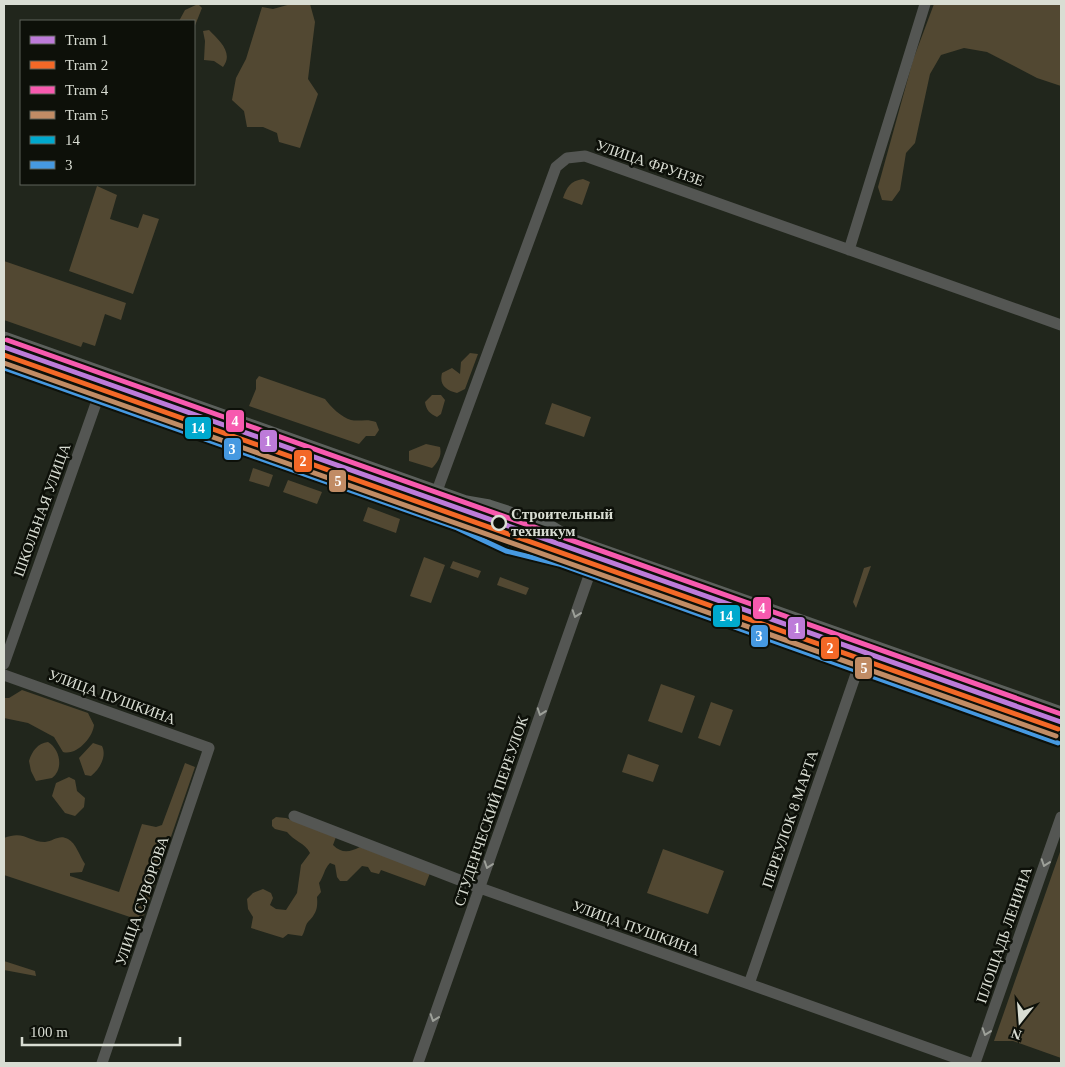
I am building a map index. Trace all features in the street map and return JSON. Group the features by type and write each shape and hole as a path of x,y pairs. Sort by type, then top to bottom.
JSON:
{"main road":[{"path":"4,339 466,503 489,506 549,527 567,539 1061,714"},
{"path":"4,360 430,510 460,521 488,536 540,554 561,557 1061,736"}],"street":[{"path":"849,250 925,4"},
{"name":"УЛИЦА ФРУНЗЕ","path":"430,510 556,167 566,158 585,156 1061,325"},
{"name":"ШКОЛЬНАЯ УЛИЦА","path":"4,664 106,375"},
{"name":"СТУДЕНЧЕСКИЙ ПЕРЕУЛОК","path":"418,1063 598,550"},
{"name":"ПЕРЕУЛОК 8 МАРТА","path":"749,984 866,645"},
{"name":"УЛИЦА ПУШКИНА","path":"4,674 209,748"},
{"name":"УЛИЦА СУВОРОВА","path":"102,1063 209,748"},
{"name":"УЛИЦА ПУШКИНА","path":"294,816 480,888 970,1063"},
{"name":"ПЛОЩАДЬ ЛЕНИНА","path":"975,1063 1061,817"}],"shaded area":[{"path":"198,4 202,8 195,26 195,20 180,20 185,10"},
{"path":"291,4 310,4 315,22 308,79 318,94 300,148 279,142 277,133 263,127 247,127 244,111 232,100 236,78 246,59 262,7 273,9"},
{"path":"934,4 1061,4 1061,86 1037,78 987,52 964,48 941,55 930,74 915,143 906,153 900,190 892,201 882,200 878,187 913,60"},
{"path":"209,30 221,42 226,52 226,62 223,67 214,61 204,60 205,41 203,31"},
{"path":"583,179 590,182 582,205 563,198 570,185 575,181"},
{"path":"97,186 117,195 110,219 138,228 143,214 159,219 133,294 69,271"},
{"path":"4,261 126,303 121,320 105,314 95,346 83,342 81,347 4,320"},
{"path":"470,353 478,354 465,389 457,393 447,389 442,381 442,373 452,368 460,374 461,362"},
{"path":"259,376 325,399 344,417 357,421 369,420 376,422 379,430 375,436 366,436 359,444 249,406 256,389 256,380"},
{"path":"432,395 441,395 445,400 441,414 437,417 432,415 426,407 425,402"},
{"path":"552,403 591,417 584,437 545,424"},
{"path":"426,444 440,447 439,459 432,468 409,461 409,451"},
{"path":"253,468 273,475 269,487 249,481"},
{"path":"288,480 322,492 317,504 283,492"},
{"path":"368,507 400,519 396,533 363,521"},
{"path":"424,557 445,565 431,603 410,596"},
{"path":"453,561 481,571 478,578 450,568"},
{"path":"871,566 856,608 853,602 864,568"},
{"path":"500,577 529,588 526,595 497,585"},
{"path":"661,684 695,696 682,733 648,721"},
{"path":"22,690 88,713 94,725 91,735 79,748 74,751 63,752 54,737 28,723 4,718 4,698 9,698"},
{"path":"711,702 733,710 720,746 698,738"},
{"path":"48,742 58,754 58,770 52,778 36,781 29,761 36,748"},
{"path":"93,743 102,746 104,754 100,766 91,776 85,775 79,758"},
{"path":"628,754 659,765 653,782 622,772"},
{"path":"185,763 195,767 144,915 136,919 4,875 4,838 17,835 45,842 62,837 71,841 85,864 82,872 70,873 70,876 119,892 142,824 156,827 162,825"},
{"path":"69,777 75,780 77,791 85,798 84,807 75,816 65,813 52,796 56,783"},
{"path":"276,817 286,818 336,837 333,845 340,850 349,851 360,847 430,873 425,886 381,870 379,874 371,872 368,867 362,866 347,881 340,881 337,877 335,865 330,863 319,883 321,892 317,897 316,911 307,923 302,936 288,934 283,938 251,928 253,917 248,909 247,899 253,893 263,889 271,893 273,898 270,905 276,909 286,910 297,893 301,865 310,853 287,832 275,829 272,826 272,820"},
{"path":"663,849 724,871 708,914 647,893"},
{"path":"1061,849 1061,1058 1013,1041 994,1041"},
{"path":"4,961 35,971 36,976 4,970"}],"tram line":[{"name":"4","path":"7,340 1061,714"},
{"name":"1","path":"4,347 1061,722"},
{"name":"2","path":"4,355 1058,729"},
{"name":"5","path":"4,363 1056,736"}],"transit line":[{"name":"14","path":"4,360 460,521 509,544 561,557 1061,736"},
{"name":"3","path":"4,368 457,528 506,551 559,564 1058,743"}],"place":[{"name":"Строительный техникум","path":"499,523"}]}
